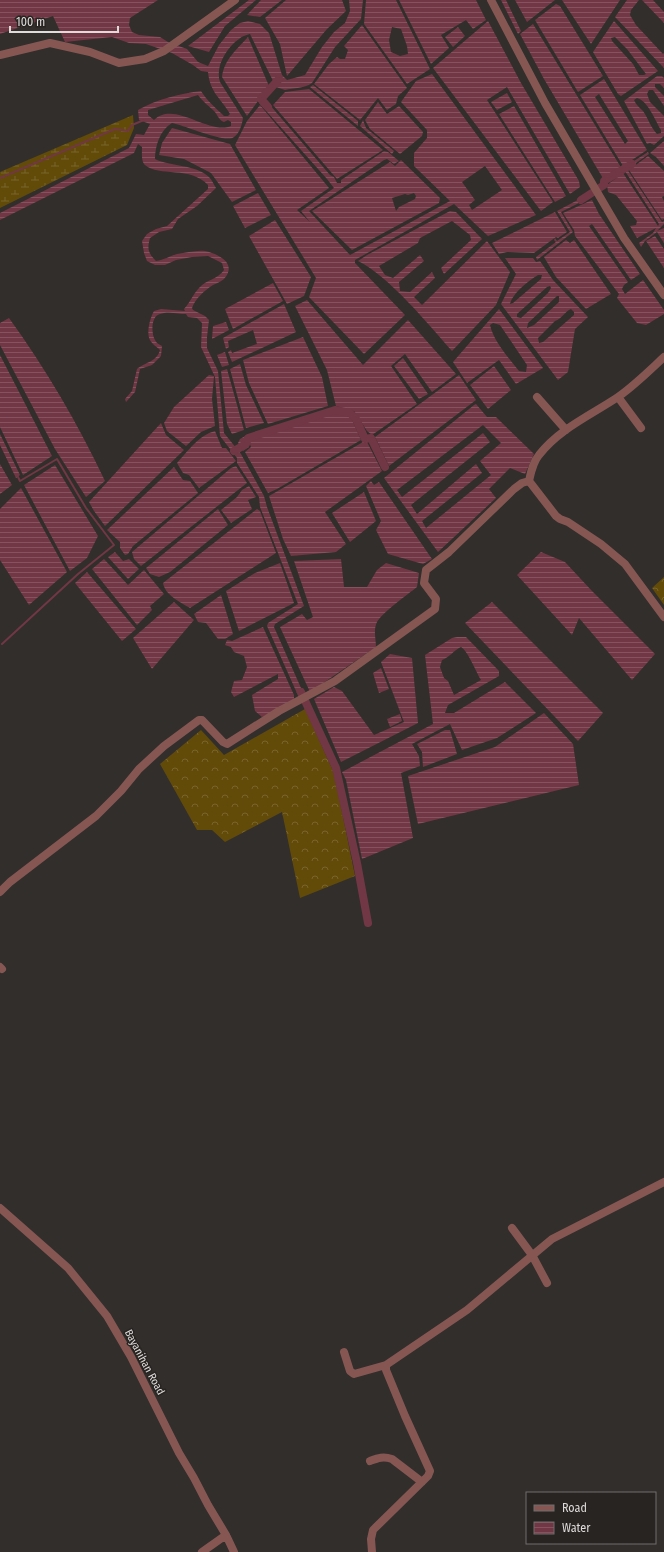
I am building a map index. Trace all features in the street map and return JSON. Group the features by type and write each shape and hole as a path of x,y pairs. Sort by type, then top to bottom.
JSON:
{"street":[{"path":"0,55 50,43 90,52 119,63 145,59 164,51 235,0"},
{"path":"490,0 541,96 599,196 624,238 664,295"},
{"path":"529,481 538,456 566,430 618,397 642,379 664,357"},
{"path":"618,397 641,428"},
{"path":"537,398 566,430"},
{"path":"529,481 556,516 568,522 601,544 625,564 664,617"},
{"path":"0,892 10,882 96,816 121,791 139,769 164,746 199,720 202,720 222,742 227,744 279,711 303,699 352,670 434,609 436,599 424,583 426,570 449,552 514,489 522,483 529,481"},
{"path":"344,1352 350,1371 354,1374 386,1364 467,1310 552,1239 664,1182"},
{"name":"Bayanihan Road","path":"0,1208 68,1268 107,1316 131,1357 179,1453 226,1535 234,1552"},
{"path":"512,1228 532,1255 547,1283"},
{"path":"372,1552 371,1539 373,1530 428,1476 430,1471 404,1416 386,1370 386,1364"},
{"path":"370,1461 387,1457 422,1482"},
{"path":"202,1552 226,1535"}],"green space":[{"path":"133,115 134,128 127,145 0,208 0,172"},
{"path":"664,577 664,605 652,588"},
{"path":"305,709 334,773 355,876 300,898 282,812 225,842 212,830 197,830 160,764 201,730 224,755"}],"water":[{"path":"0,0 158,0 130,18 129,25 132,32 139,35 160,37 168,42 187,49 198,62 208,66 219,45 231,30 240,23 248,21 260,24 269,33 282,75 287,80 305,75 322,47 334,32 345,23 350,11 349,0 363,0 361,19 335,47 312,83 306,86 285,90 276,87 250,34 240,38 226,53 220,64 219,70 220,82 243,118 238,133 234,137 223,138 172,123 161,134 155,154 155,159 161,162 190,168 203,173 210,178 216,188 197,206 178,219 172,229 159,232 150,238 149,251 151,256 156,261 177,254 205,251 215,254 225,260 228,264 228,273 224,279 204,292 195,301 192,308 209,320 207,348 218,371 224,433 241,454 264,496 304,606 275,624 274,627 305,697 300,700 267,626 268,623 298,604 260,507 259,497 237,463 237,458 220,436 215,377 201,347 202,323 197,318 188,317 186,314 173,313 163,313 157,315 153,321 153,333 156,342 162,346 161,356 152,365 140,369 135,392 126,402 125,399 132,391 137,369 154,359 160,350 152,343 148,334 154,311 161,309 185,311 184,309 199,288 218,276 224,270 222,263 208,256 192,257 176,260 165,265 155,265 147,261 144,253 142,241 147,234 156,229 167,226 208,189 208,185 201,179 184,173 151,169 145,165 142,159 142,147 138,144 134,153 0,220 0,213 129,148 136,134 144,135 150,124 139,120 138,110 145,106 186,93 201,91 203,95 224,116 228,116 230,114 213,90 208,72 201,71 172,53 146,44 129,43 112,37 65,42 53,16 0,34","holes":["198,95 221,120 224,122 228,120 231,122 231,126 222,128 212,126 181,115 162,115 154,120 148,115 148,110"]},
{"path":"249,0 256,0 225,26 209,52 188,46"},
{"path":"261,0 282,0 260,17 247,15"},
{"path":"286,0 342,0 346,11 327,29 287,76 280,44 265,18"},
{"path":"366,0 396,0 430,69 407,84 364,24","holes":["392,27 401,29 408,54 400,56 391,52 389,40"]},
{"path":"399,0 476,0 486,20 473,29 466,20 441,35 449,48 431,64"},
{"path":"501,0 506,0 521,31 518,34"},
{"path":"515,0 555,0 527,22"},
{"path":"562,0 620,0 591,44"},
{"path":"627,0 639,0 631,10 630,15 636,25 663,54 664,53 664,68 615,17"},
{"path":"642,0 653,0 664,12 664,23"},
{"path":"556,4 560,6 603,76 578,92 535,20"},
{"path":"488,21 521,83 579,181 580,187 570,194 507,87 487,100 553,202 541,211 433,68"},
{"path":"614,21 658,71 621,96 618,94 593,52","holes":["615,37 627,49 646,74 639,75 633,64 611,38"]},
{"path":"533,24 622,169 604,180 544,79 520,34"},
{"path":"362,25 407,88 398,96 396,104 387,110 378,98 360,120 314,84 329,64 337,57 340,59 345,59 348,50 344,46"},
{"path":"458,27 465,36 453,47 445,37"},
{"path":"248,37 269,86 247,116 222,77 228,60 235,50"},
{"path":"432,74 536,215 488,236 454,204 355,260 355,263 405,315 364,354 309,297 316,278 235,145 247,121 260,105 329,188 297,210 310,222 301,211 334,188 259,103 263,97 330,175 334,177 337,183 341,183 341,180 384,151 388,152 399,161 394,164 387,159 384,160 309,211 350,255 450,201 414,166 414,153 427,138 427,130 401,102 416,81","holes":["485,166 502,190 472,210 469,205 475,200 462,182"]},
{"path":"657,76 662,76 664,78 664,88 660,84 655,84 655,87 664,96 664,106 653,90 649,90 647,94 650,102 664,116 664,136 654,145 650,143 647,144 624,101","holes":["637,98 641,100 651,111 661,130 661,133 657,134 655,132 643,111 634,100"]},
{"path":"604,79 647,150 623,166 580,95","holes":["599,94 628,141 625,144 595,97"]},
{"path":"313,85 358,121 358,126 310,87"},
{"path":"309,89 383,150 337,179 273,105 285,92"},
{"path":"507,93 512,102 497,110 491,102"},
{"path":"378,102 387,114 399,106 423,132 422,136 400,154 370,129 365,120"},
{"path":"514,106 566,196 555,202 499,114"},
{"path":"363,120 366,128 394,151 392,154 360,126"},
{"path":"172,128 230,144 256,190 232,202 211,173 184,159 159,155 162,143"},
{"path":"664,141 664,166 650,153"},
{"path":"648,152 649,154 627,169 662,222 664,221 664,224 657,231 664,228 664,243 657,232 645,241 641,247 639,243 653,233 656,228 637,238 630,226 636,225 637,221 616,195 608,192 607,185 623,173 658,226 659,224 623,168"},
{"path":"648,156 664,171 664,196 662,197 664,201 664,219 662,220 629,170"},
{"path":"401,160 440,198 439,203 352,250 312,211 390,162 395,166","holes":["414,193 416,196 415,199 399,207 396,211 392,198"]},
{"path":"258,193 271,215 245,228 233,206"},
{"path":"589,194 591,197 561,212 573,232 537,260 536,257 556,242 554,240 555,238 557,241 570,232 557,211"},
{"path":"592,200 599,214 640,274 631,280 592,224 589,226 628,282 622,289 625,294 643,280 664,310 664,314 646,325 637,323 617,298 619,294 575,236 574,230 563,213"},
{"path":"450,211 456,212 482,239 444,274 441,268 471,240 470,235 452,221 420,238 418,243 379,266 385,275 393,278 420,255 424,261 399,282 400,291 410,292 432,272 435,278 414,297 422,305 487,241 510,272 496,305 452,351 395,289 370,268 358,261"},
{"path":"555,212 567,232 558,238 556,237 534,253 507,252 499,254 492,243"},
{"path":"275,220 311,277 304,296 287,304 249,236"},
{"path":"655,236 664,249 664,268 646,241"},
{"path":"566,240 570,243 574,240 611,294 586,309 556,277 544,257"},
{"path":"505,258 533,258 536,262 540,261 553,280 588,317 575,329 568,372 558,380 501,304 516,274","holes":["538,275 542,275 541,279 510,304 514,296","550,286 551,288 548,293 521,318 517,317 517,314 547,287","557,296 559,296 559,302 534,325 527,328 528,323","571,309 574,312 574,315 543,342 539,343 538,338 555,321 560,319"]},
{"path":"273,283 283,301 233,329 225,309"},
{"path":"307,300 363,365 408,320 456,374 432,392 405,354 391,366 417,404 372,435 367,431 354,411 336,406 327,370 295,306"},
{"path":"284,304 296,332 232,362 228,352 231,350 232,353 257,344 253,330 228,341 229,347 226,349 223,338"},
{"path":"499,309 543,368 516,384 499,360 467,383 453,362","holes":["493,323 500,325 527,365 526,372 519,371 502,349 495,337 490,325"]},
{"path":"9,318 61,397 105,481 86,497 55,449 0,345 0,323"},
{"path":"226,322 229,330 212,339 213,326"},
{"path":"303,337 322,377 328,406 268,424 249,383 243,360"},
{"path":"225,352 229,365 222,367 217,355"},
{"path":"0,355 52,456 23,475 0,427"},
{"path":"403,358 428,394 419,399 394,366"},
{"path":"240,364 246,385 264,423 246,428 230,369"},
{"path":"494,366 511,390 488,409 470,385"},
{"path":"227,369 244,430 232,434 227,424 221,371"},
{"path":"209,375 214,376 212,399 215,426 201,432 186,446 167,431 164,423 174,407"},
{"path":"459,375 476,400 389,466 375,437"},
{"path":"476,404 487,417 496,417 534,454 525,474 510,468 489,489 496,498 438,552 384,478","holes":["483,425 501,443 480,461 491,475 426,528 422,521 482,473 476,464 417,514 411,505 490,442 483,433 402,497 397,490"]},
{"path":"335,413 351,417 361,440 268,493 245,452 251,447 249,441"},
{"path":"161,423 166,435 184,450 105,526 89,502"},
{"path":"215,431 222,448 226,448 236,461 199,488 189,475 183,473 177,463 199,440"},
{"path":"0,434 20,475 16,478 0,445"},
{"path":"247,435 249,447 243,451 238,443 240,439"},
{"path":"363,442 367,442 382,471 325,512 346,544 336,552 291,556 283,539 269,496"},
{"path":"0,464 12,485 0,494"},
{"path":"55,465 98,536 87,558 70,571 24,485"},
{"path":"236,466 247,483 141,566 134,559 132,552 231,468"},
{"path":"174,467 183,480 190,481 198,493 133,546 128,554 125,555 120,548 120,542 107,530"},
{"path":"371,481 374,485 379,482 432,559 423,564 388,554 376,530 381,521 366,486"},
{"path":"249,486 256,497 248,500 252,509 231,523 221,510 237,497 242,490"},
{"path":"21,488 67,572 29,605 0,560 0,509"},
{"path":"364,492 376,521 350,542 332,513"},
{"path":"218,509 228,525 170,572 159,577 150,574 146,568"},
{"path":"257,509 260,511 276,553 190,608 170,595 163,583"},
{"path":"115,552 123,561 129,559 139,569 128,579 108,557"},
{"path":"541,552 565,562 655,654 632,680 579,618 572,635 517,575"},
{"path":"104,559 128,585 144,570 164,594 150,606 152,610 137,625 92,569"},
{"path":"341,559 344,587 367,587 377,570 386,563 419,573 417,587 389,609 377,622 375,631 376,647 310,692 280,627 302,614 307,620 313,617 294,561"},
{"path":"280,563 294,603 239,631 226,591 255,573"},
{"path":"87,572 136,629 122,641 75,583"},
{"path":"221,595 233,634 225,639 218,639 206,623 198,622 194,614"},
{"path":"174,602 194,620 152,669 133,638"},
{"path":"492,602 603,713 578,741 465,623"},
{"path":"263,627 294,695 294,701 262,717 255,711 252,695 278,679 278,674 234,697 231,692 234,681 242,680 247,667 244,656 234,652 231,647 225,645 227,640 232,641"},
{"path":"466,637 499,671 499,676 448,705 445,713 454,713 505,682 536,713 497,738 462,750 450,724 412,744 419,756 420,766 401,773 413,838 362,859 346,780 342,772 433,724 425,655 452,638","holes":["461,647 464,649 481,680 454,695 448,681 444,678 440,667 442,660"]},
{"path":"390,654 412,658 418,723 341,762 314,699 334,687 342,691 374,735 404,722 381,662"},
{"path":"381,668 389,689 379,693 373,673"},
{"path":"544,713 573,744 579,785 418,824 408,776 495,747"},
{"path":"400,714 402,721 390,727 387,719"},
{"path":"445,730 450,730 457,754 423,767 422,752 417,744"}],"waterway":[{"path":"268,107 261,99 279,79"},
{"path":"0,178 115,129 128,131 132,125 144,120"},
{"path":"581,200 604,185 604,181 632,164"},
{"path":"234,451 246,444 248,438 335,410 350,413 356,419 365,439 371,438 385,467"},
{"path":"2,644 78,574 114,545 86,508 57,459 20,481 17,475"},
{"path":"301,692 336,768 357,863 368,923"}]}
